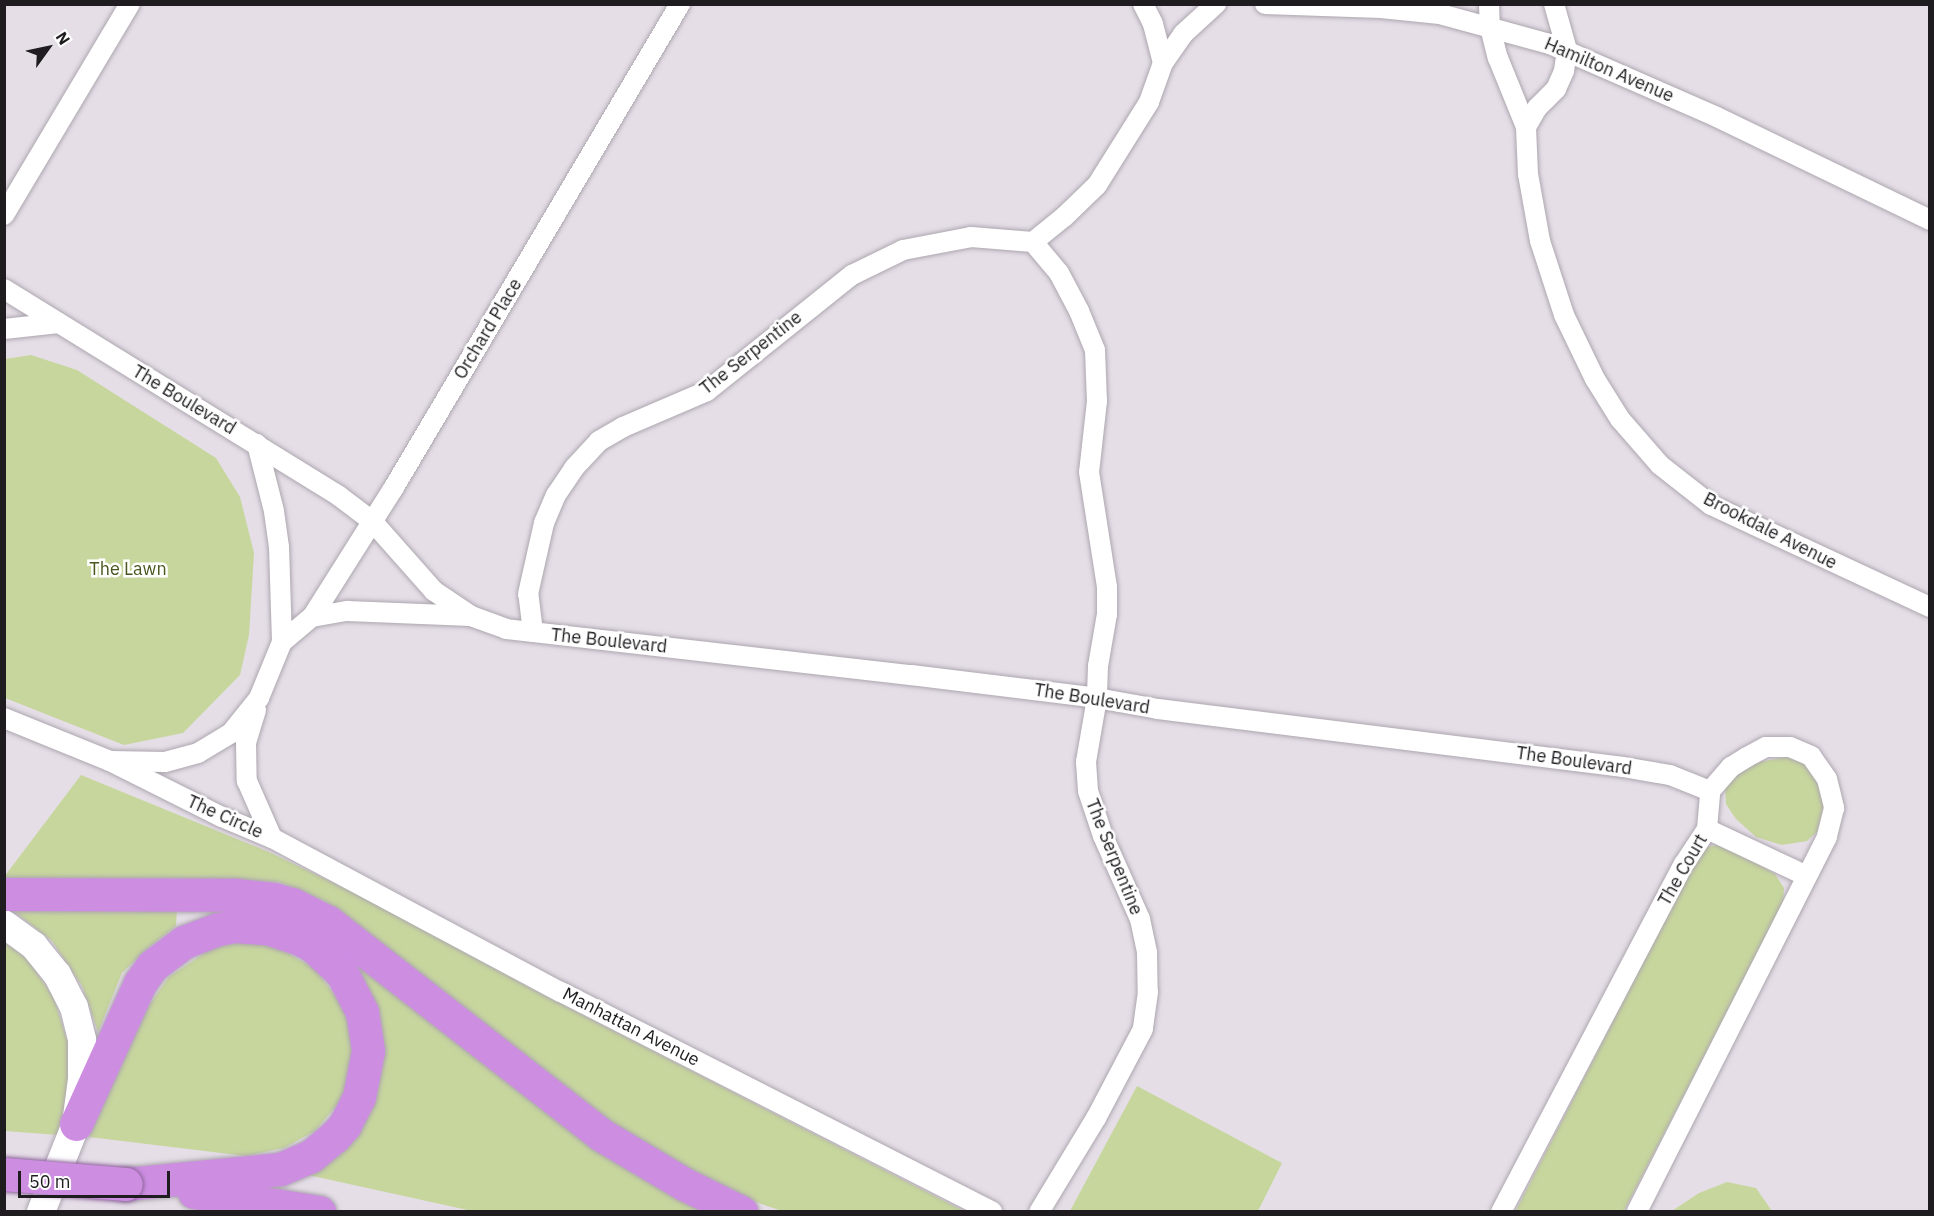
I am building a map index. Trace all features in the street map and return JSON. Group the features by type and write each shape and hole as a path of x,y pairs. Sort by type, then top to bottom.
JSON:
{"highway":[{"path":"4,894 245,896 292,904 328,922 600,1134 684,1184 741,1212"},
{"path":"76,1124 140,983 152,966 184,942 218,929 251,926 267,928 298,938 313,946 342,973 354,992 362,1012 368,1051 359,1097 345,1125 335,1136 311,1156 281,1169 126,1184"},
{"path":"4,1174 126,1184 320,1212"}],"main road":[{"path":"4,924 27,940 47,960 74,1006 83,1058 76,1124 41,1212"}],"street":[{"path":"4,215 130,4"},
{"name":"Orchard Place","path":"282,642 312,616 372,521 680,4"},
{"path":"1143,4 1153,24 1162,63"},
{"path":"1033,243 1064,217 1103,176 1149,102 1162,63 1183,34 1216,4"},
{"name":"Hamilton Avenue","path":"1265,4 1382,8 1440,14 1567,50 1717,117 1929,220"},
{"name":"Brookdale Avenue","path":"1489,4 1490,27 1498,58 1526,127 1528,174 1543,252 1563,315 1595,379 1620,419 1660,465 1711,505 1929,607"},
{"path":"1526,127 1537,108 1556,89 1564,71 1567,50 1554,4"},
{"name":"The Serpentine","path":"533,632 528,594 544,522 556,495 568,477 599,441 623,427 707,391 852,275 903,250 970,237 1033,243 1059,273 1079,311 1095,350 1097,401 1089,472 1107,587 1107,614 1098,666 1097,698 1086,762 1088,791 1103,836 1140,919 1147,953 1148,992 1143,1029 1096,1118 1039,1212"},
{"name":"The Boulevard","path":"4,289 339,496 372,521 434,591 471,616 506,629 1097,698 1158,709 1623,767 1670,775 1710,791"},
{"path":"4,329 59,323"},
{"name":"The Circle","path":"257,444 274,511 279,547 282,642 259,698 246,742 247,781 272,838"},
{"name":"The Boulevard","path":"312,616 347,611 471,616"},
{"name":"The Circle","path":"110,761 165,762 198,753 231,733 259,698"},
{"name":"The Circle","path":"4,718 110,761 213,813 272,838"},
{"path":"1637,1212 1808,876 1827,837 1834,808 1827,779 1811,756 1790,747 1766,747 1731,767 1710,791"},
{"name":"The Court","path":"1501,1212 1684,864 1707,829 1710,791"},
{"path":"1707,829 1808,876"},
{"name":"Manhattan Avenue","path":"272,838 561,992 992,1212"}],"green space":[{"name":"The Lawn","path":"31,355 77,370 216,458 240,497 254,553 249,635 240,675 183,733 124,745 5,698 5,359"},
{"path":"1787,757 1799,761 1814,772 1825,798 1819,830 1807,841 1782,845 1756,837 1736,819 1726,804 1725,786 1737,773 1759,762"},
{"path":"81,775 269,852 361,896 534,990 964,1211 782,1211 747,1199 649,1151 325,901 279,882 153,878 5,883 4,877"},
{"path":"1718,845 1728,847 1775,874 1784,888 1783,903 1624,1211 1515,1212 1697,858 1707,847"},
{"path":"21,905 177,909 176,926 149,947 122,973 98,1032 82,986 52,941 15,912"},
{"path":"265,940 315,969 344,1008 356,1061 341,1100 315,1131 284,1148 246,1156 89,1137 135,1025 169,977 215,946"},
{"path":"4,942 28,960 54,998 73,1059 66,1106 58,1135 5,1131"},
{"path":"337,944 712,1211 472,1211 299,1173 370,1108"},
{"path":"1137,1086 1282,1163 1258,1211 1070,1211"},
{"path":"1727,1182 1756,1188 1772,1211 1672,1211 1699,1193"}]}
